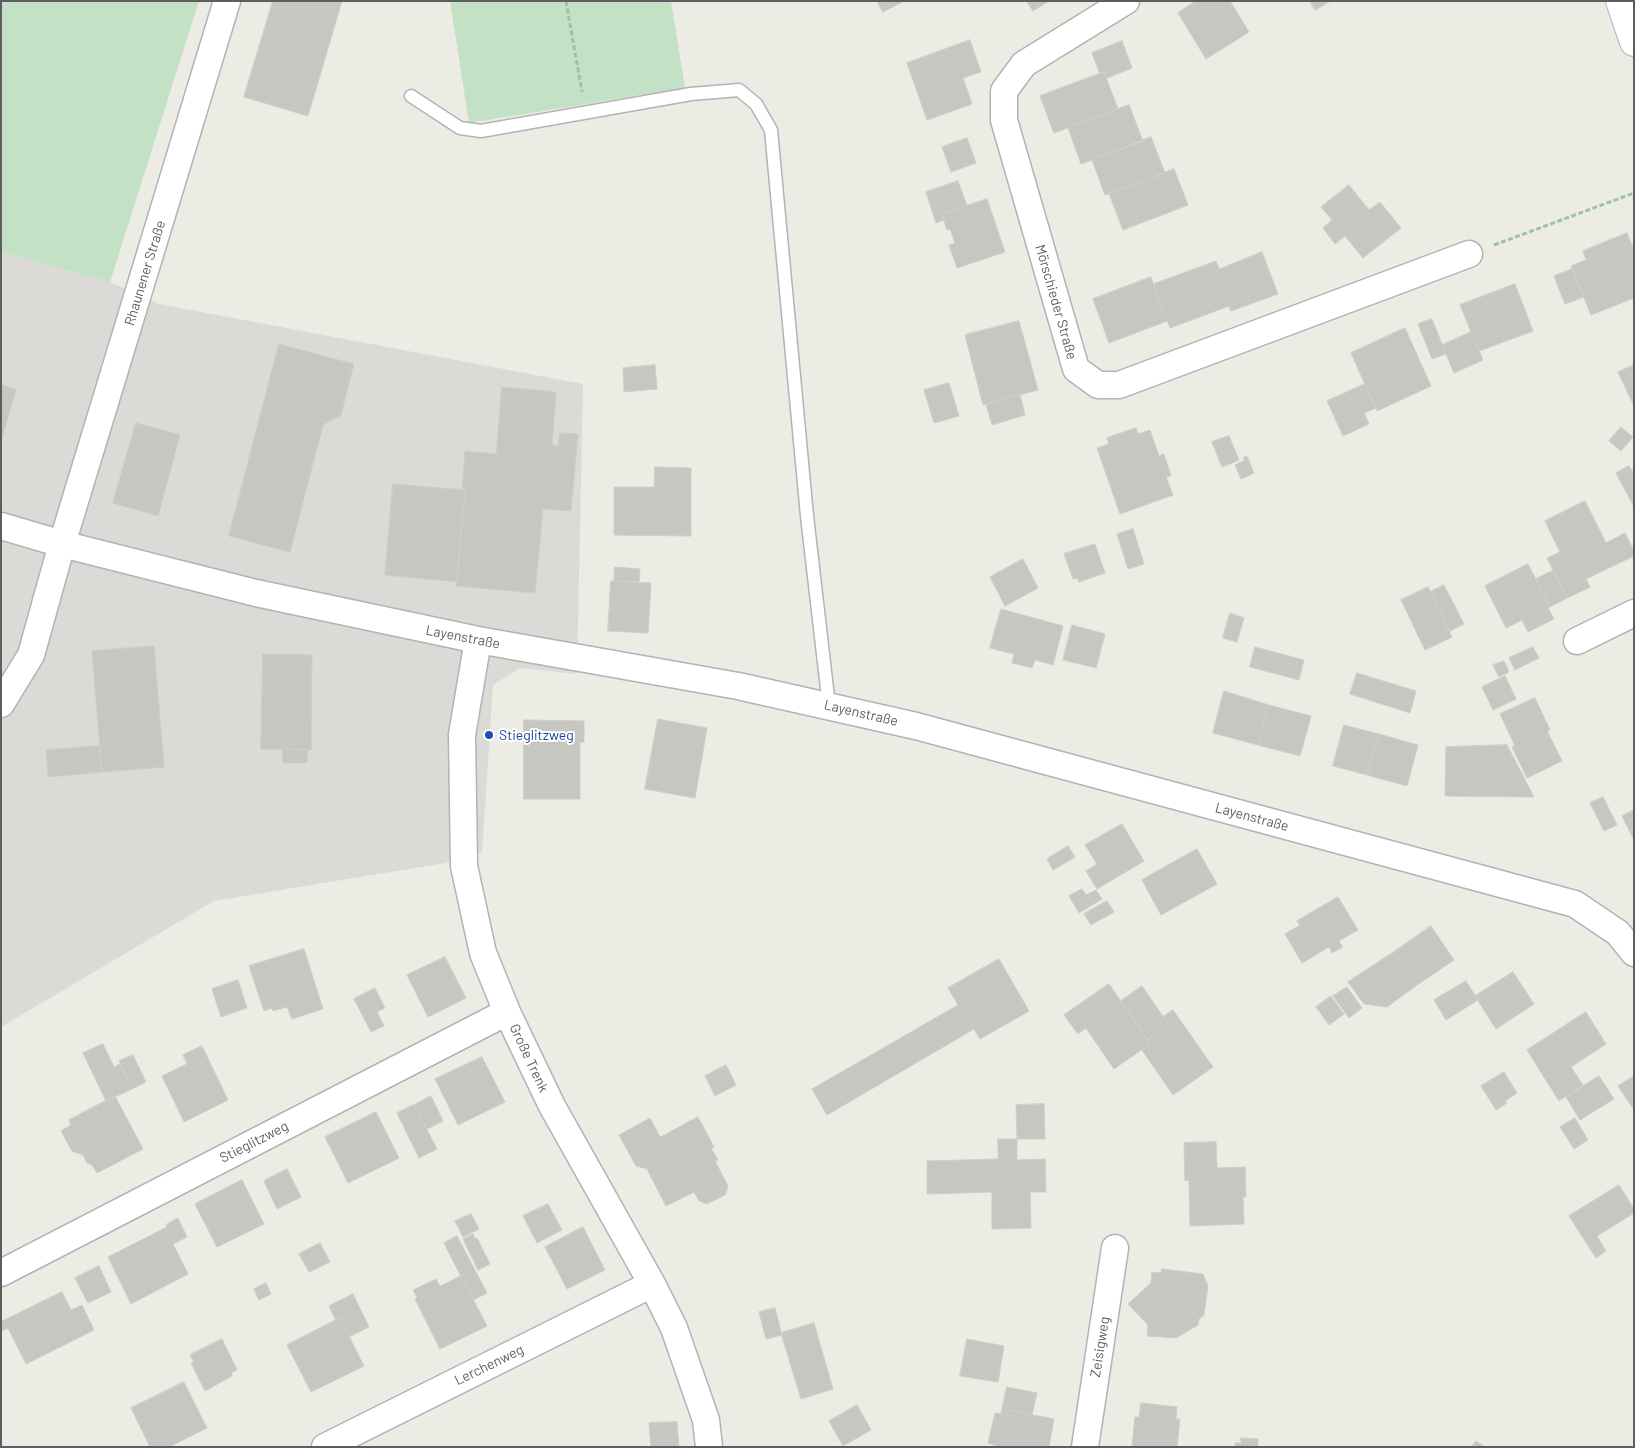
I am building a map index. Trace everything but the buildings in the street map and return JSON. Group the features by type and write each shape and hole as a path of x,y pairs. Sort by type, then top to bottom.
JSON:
{"street":[{"name":"Rhaunener Straße","path":"1,704 30,655 227,1"},
{"name":"Mörschieder Straße","path":"1126,1 1024,64 1004,91 1004,120 1076,369 1098,384 1119,385 1469,254"},
{"path":"1620,1 1634,42"},
{"name":"Layenstraße","path":"1,526 62,544 256,593 478,640 738,686 916,726 1575,904 1618,933 1634,953"},
{"path":"1577,641 1634,614"},
{"name":"Große Trenk","path":"478,640 462,735 464,866 483,953 507,1012 552,1106 652,1284 674,1328 706,1420 709,1447"},
{"name":"Stieglitzweg","path":"1,1273 507,1012"},
{"name":"Zeisigweg","path":"1085,1447 1115,1248"},
{"name":"Lerchenweg","path":"325,1447 652,1284"}],"lane":[{"path":"411,96 460,128 481,131 691,94 739,90 756,104 771,130 808,516 829,706"}],"path":[{"path":"566,1 586,112"},
{"path":"1469,254 1634,193"}],"shaded area":[{"path":"1,252 110,282 159,304 583,384 577,674 520,668 493,685 482,853 445,863 214,901 1,1027"}],"green space":[{"path":"1,1 199,1 110,282 1,252"},
{"path":"450,1 671,1 685,88 469,123"}],"place":[{"name":"Stieglitzweg","path":"489,735"}]}
